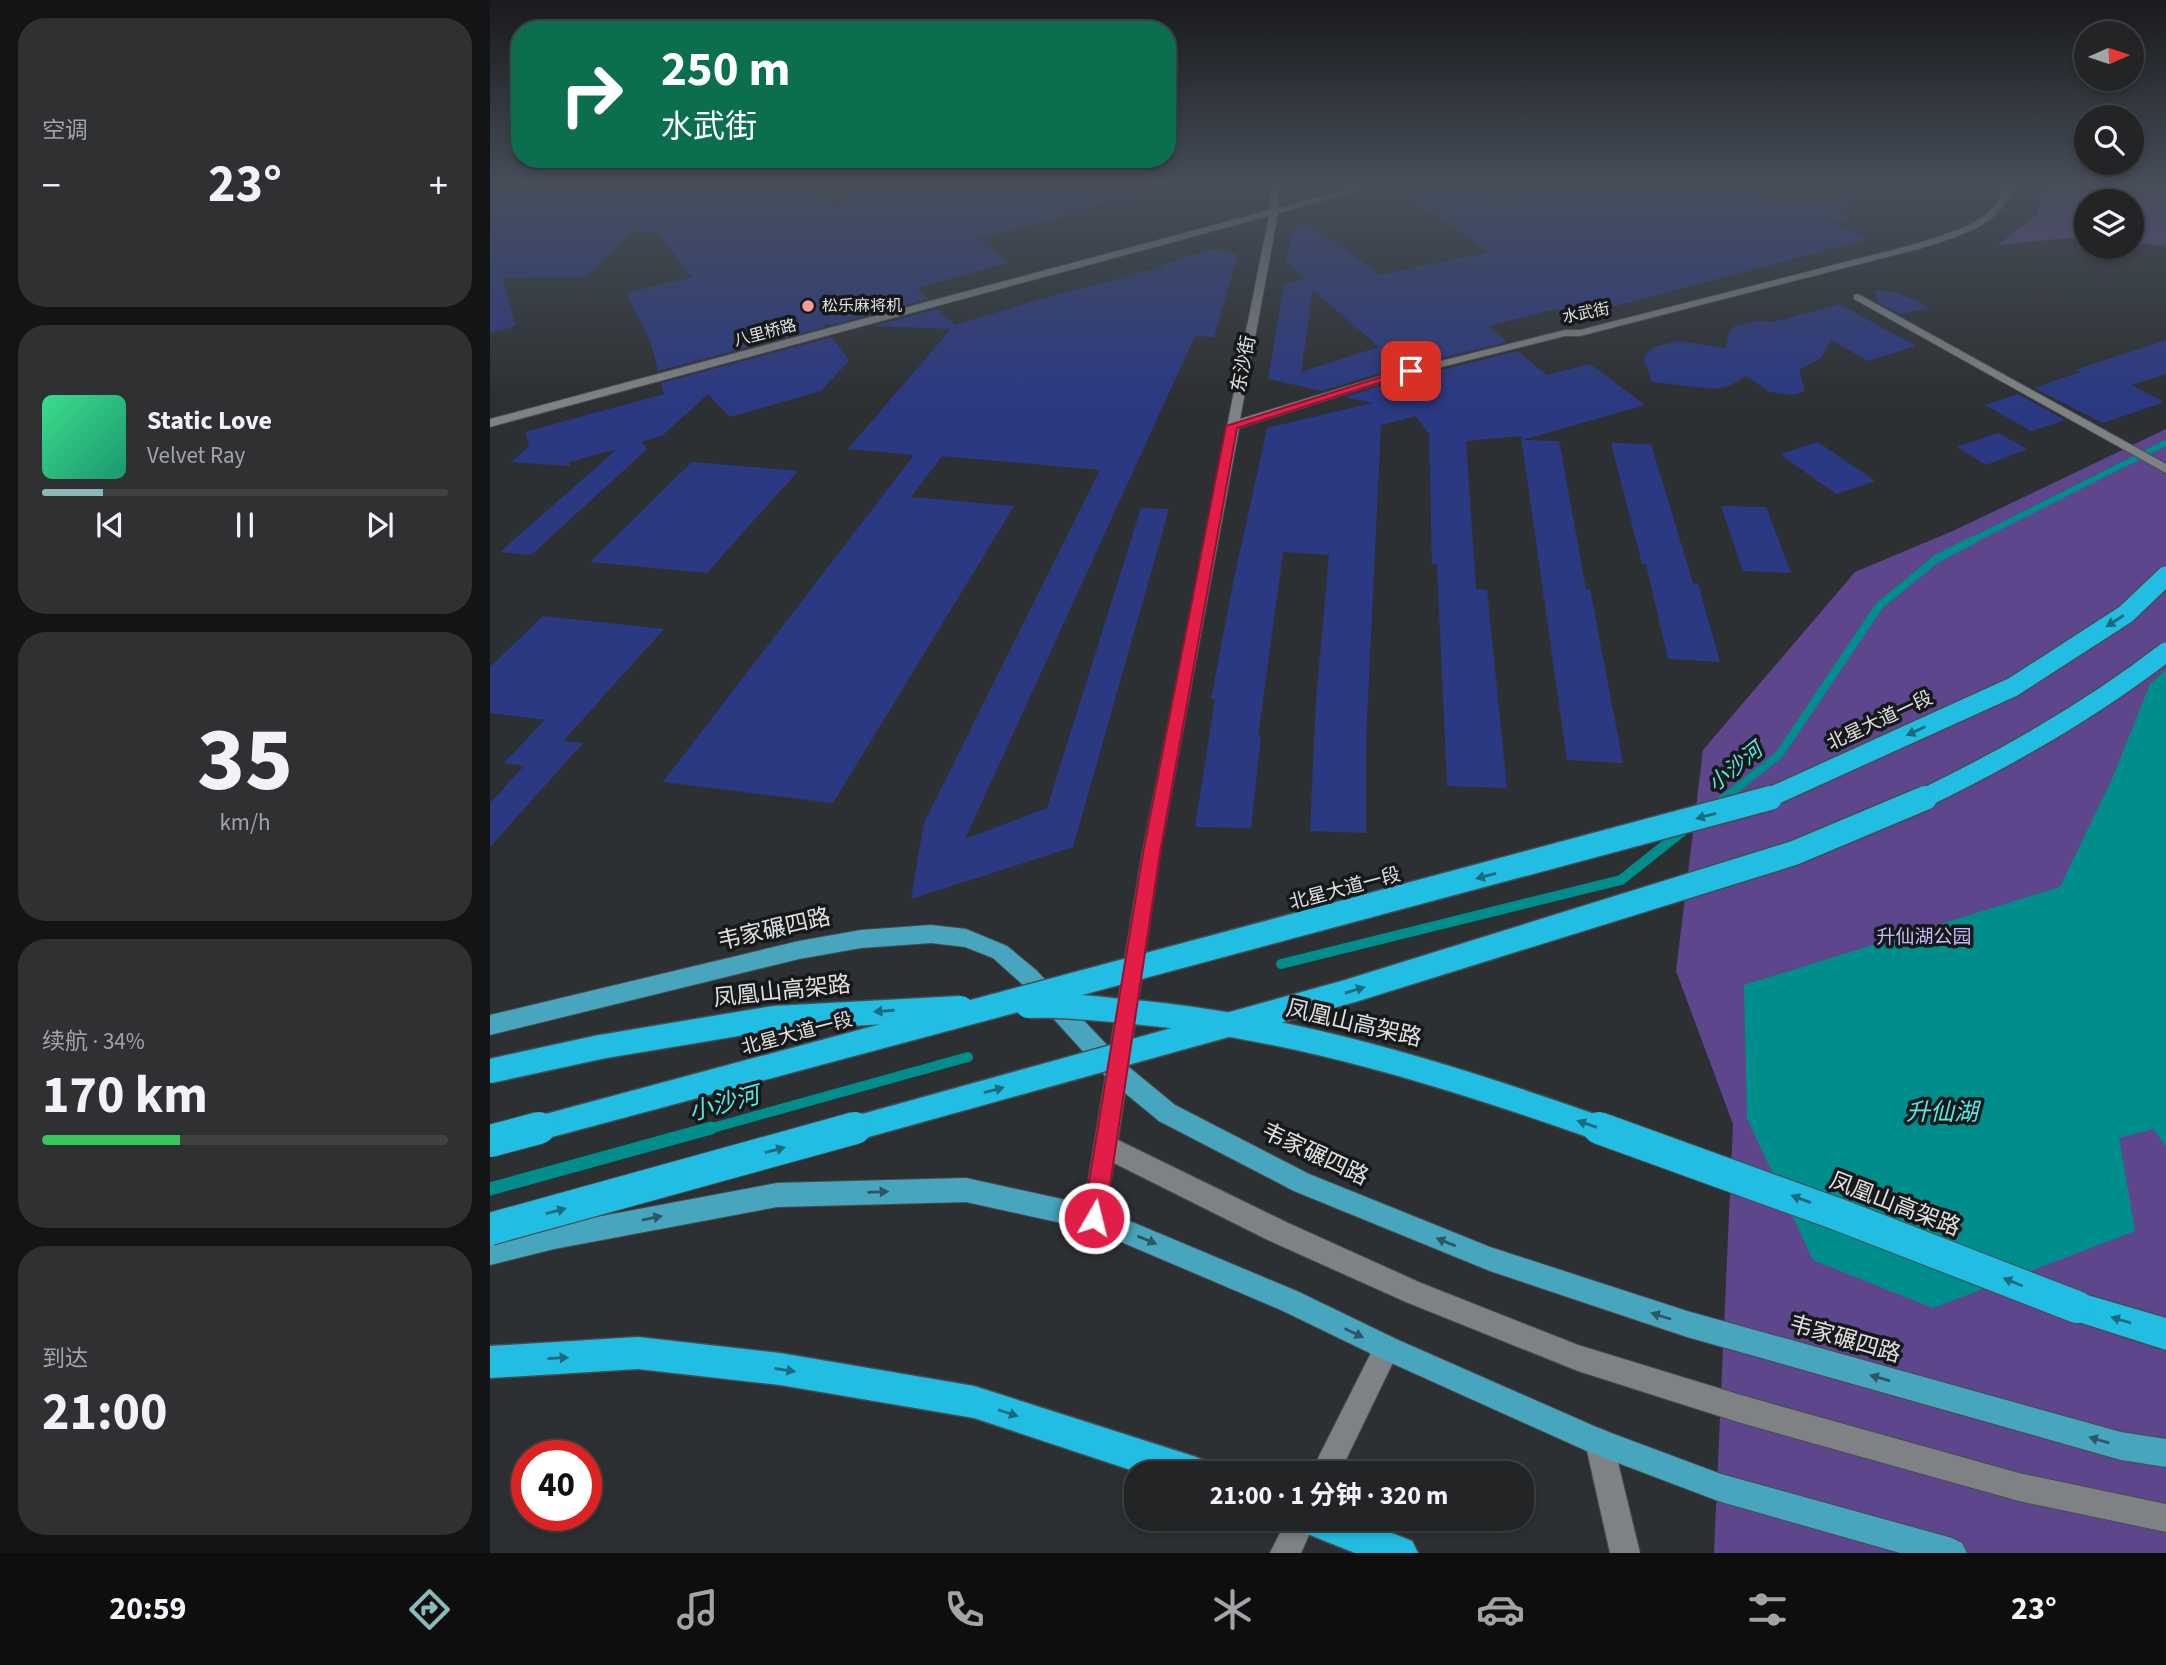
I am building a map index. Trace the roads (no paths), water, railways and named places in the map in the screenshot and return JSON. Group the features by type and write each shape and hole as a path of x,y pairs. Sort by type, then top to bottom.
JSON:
{"highway":[{"name":"北星大道一段","path":"490,1141 1765,800 2013,687 2126,614 2166,576"},
{"path":"490,1229 1350,991 1794,853 1894,813 1994,764 2130,680 2166,652"},
{"name":"凤凰山高架路","path":"490,1071 600,1047 774,1018 908,1009 1050,1005 1180,1017 1280,1036 1417,1068 1708,1166 1847,1216 2077,1307 2166,1334"},
{"path":"490,1362 638,1353 780,1369 974,1402 1156,1461"},
{"path":"1343,1531 1400,1553"}],"main road":[{"name":"韦家碾四路","path":"490,1025 799,950 861,939 931,934 966,938 1000,952 1029,977 1115,1071 1167,1113 1302,1183 1490,1259 1687,1324 2121,1446 2166,1452"},
{"path":"490,1254 554,1237 777,1195 966,1190 1094,1218 1290,1301 1387,1348 1599,1443 1721,1488 1952,1553"}],"street":[{"name":"八里桥路","path":"490,423 1108,257"},
{"name":"东沙街","path":"1094,1218 1151,853 1265,257"},
{"name":"水武街","path":"1232,426 1385,378 1565,333 1580,333 1875,257"},
{"path":"1858,297 2165,469"},
{"path":"1105,1146 1279,1232 1415,1293 1590,1362 1741,1409 2019,1487 2166,1518"},
{"path":"1330,1461 1387,1348"},
{"path":"1599,1443 1625,1553"},
{"path":"1285,1553 1296,1531"}],"water":[{"name":"升仙湖","path":"2166,670 2166,1147 2154,1129 2119,1138 2135,1231 1933,1308 1813,1260 1747,1118 1744,985 2060,887 2112,779 2150,684"}],"waterway":[{"name":"小沙河","path":"1969,542 2166,443"},
{"name":"小沙河","path":"1723,799 1779,755 1879,606 1936,559 1973,540"},
{"name":"小沙河","path":"1717,804 1725,798"},
{"name":"小沙河","path":"1281,964 1621,880 1684,830"},
{"name":"小沙河","path":"705,1130 968,1057"},
{"name":"小沙河","path":"490,1189 711,1128"}],"place":[{"name":"松乐麻将机","path":"808,306"}],"park label":[{"name":"升仙湖公园","path":"1924,937"}]}
